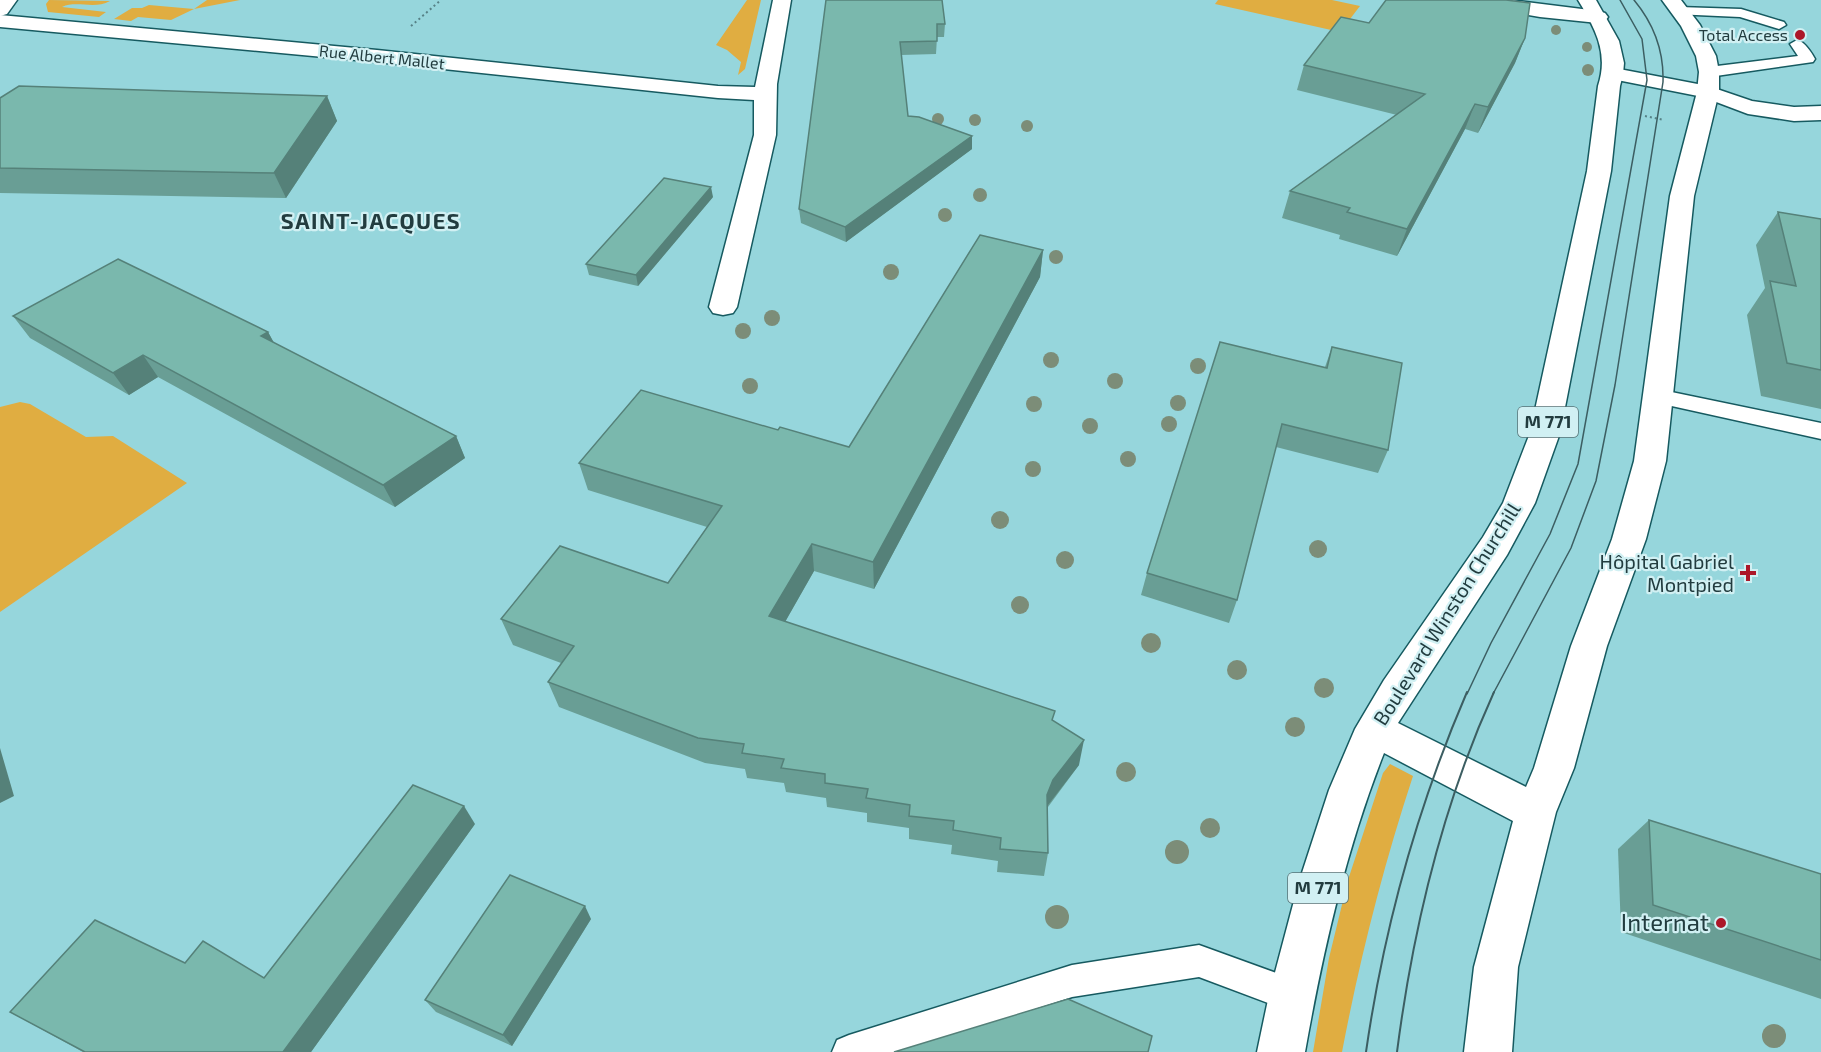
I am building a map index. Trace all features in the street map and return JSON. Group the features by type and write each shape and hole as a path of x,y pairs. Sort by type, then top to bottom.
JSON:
{"main road":[{"path":"0,10 8,0"},
{"path":"723,307 765,135 763,114 765,94 782,0"},
{"path":"1478,0 1598,17"},
{"name":"Boulevard Winston Churchill","path":"1281,1052 1292,995 1320,882 1349,790 1374,729 1495,546 1519,503 1545,433 1586,241 1599,171 1609,86 1614,74 1611,43 1587,0"},
{"path":"1488,1052 1496,967 1536,812 1554,768 1589,646 1629,539 1650,461 1682,196 1708,82 1706,56 1690,25 1675,5"},
{"name":"Rue Albert Mallet","path":"0,21 377,56 718,92 765,94"},
{"path":"1614,74 1708,82 1798,98 1821,108"},
{"path":"1708,82 1748,107 1794,114 1821,113"},
{"path":"1374,729 1536,812"}],"lane":[{"path":"1675,5 1741,13 1779,25"},
{"path":"1708,82 1808,59 1797,44"},
{"path":"1657,396 1821,431"},
{"path":"849,1052 1072,981 1151,967 1199,961 1292,995"}],"path":[{"path":"1606,108 1699,128"}],"shaded area":[{"path":"49,0 110,1 98,5 74,4 62,7 106,12 99,17 48,12 46,4"},
{"path":"207,0 240,0 194,9"},
{"path":"747,0 761,0 745,69 738,75 741,62 727,50 716,45"},
{"path":"1218,0 1332,0 1360,6 1340,32 1215,4"},
{"path":"149,5 194,9 171,20 138,17 131,21 114,19 132,8"},
{"path":"20,402 30,404 86,437 113,436 187,483 0,612 0,407"},
{"path":"1390,764 1413,776 1373,913 1342,1052 1313,1052 1329,958 1348,880 1383,773"}],"building":[{"path":"826,0 942,0 945,24 937,24 937,41 900,42 908,116 919,117 972,136 845,227 799,209"},
{"path":"1386,0 1506,0 1530,3 1525,38 1488,107 1475,104 1407,229 1347,212 1350,208 1290,191 1425,94 1304,65 1341,17 1369,23"},
{"path":"19,86 327,96 274,173 0,168 0,98"},
{"path":"664,178 711,187 636,275 586,264"},
{"path":"1778,212 1821,219 1821,370 1787,363 1770,281 1796,286"},
{"path":"980,235 1043,250 873,562 812,544 769,616 1055,711 1052,720 1084,740 1053,780 1047,795 1048,853 1000,849 1001,838 953,830 954,821 909,816 910,805 866,798 868,789 825,783 825,774 781,768 784,759 742,753 744,744 698,738 548,682 574,646 501,619 560,546 668,583 722,506 579,463 641,390 778,430 780,427 849,447"},
{"path":"118,259 268,332 261,336 456,436 383,485 143,355 113,373 13,316"},
{"path":"1220,342 1327,368 1332,347 1402,363 1388,450 1282,424 1237,600 1147,573"},
{"path":"413,785 464,806 283,1052 85,1052 10,1012 95,920 185,963 203,941 264,978"},
{"path":"1649,820 1821,874 1821,960 1653,905"},
{"path":"510,875 585,906 503,1035 425,1000"},
{"path":"1068,999 1152,1036 1148,1052 894,1052"}],"tram line":[{"path":"1467,694 1491,643 1550,534 1578,464 1647,80 1642,39 1620,0"},
{"path":"1494,693 1571,548 1596,481 1615,385 1663,82 1660,49 1652,28 1634,0"},
{"path":"1366,1052 1382,959 1404,869 1433,780 1467,692"},
{"path":"1397,1052 1412,959 1432,868 1459,779 1494,693"}],"place":[{"name":"Total Access","path":"1800,35"},
{"name":"Hôpital Gabriel Montpied","path":"1748,573"},
{"name":"Internat","path":"1721,923"}],"district":[{"name":"SAINT-JACQUES","path":"371,221"}]}
